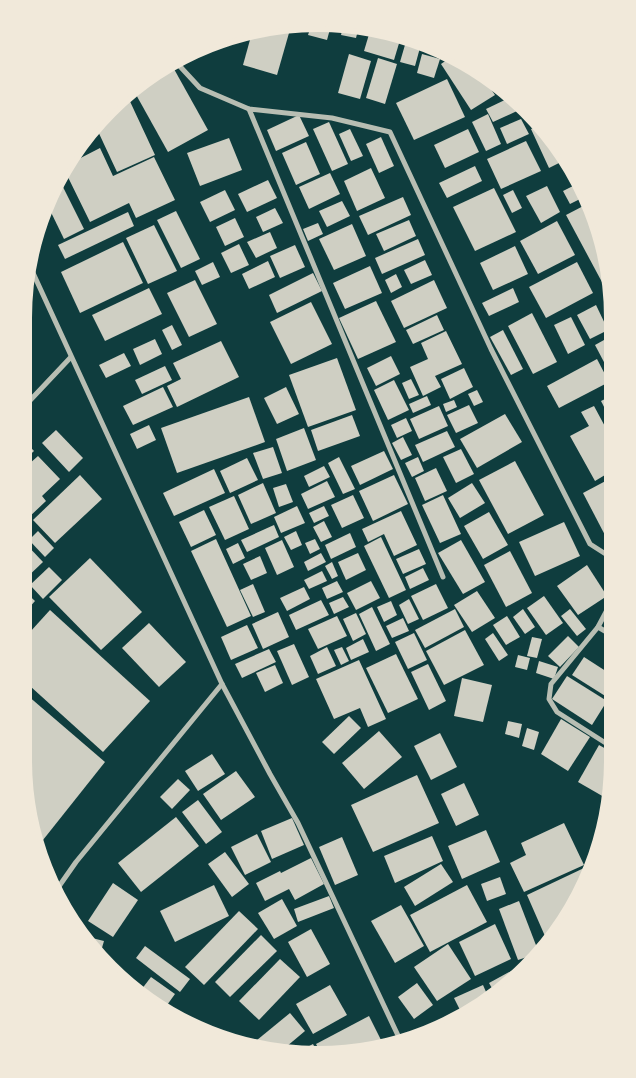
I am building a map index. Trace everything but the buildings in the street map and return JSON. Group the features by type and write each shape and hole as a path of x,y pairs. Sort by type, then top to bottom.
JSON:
{"street":[{"path":"179,65 200,88 249,109 332,118 390,132 491,349 590,544 607,555"},
{"path":"249,109 443,577"},
{"path":"32,272 222,684 298,823 399,1037"},
{"path":"29,401 71,357"},
{"path":"607,610 598,627 551,684 549,700 557,712 607,744"},
{"path":"598,627 607,632"},
{"path":"59,887 82,855 222,684"}]}
